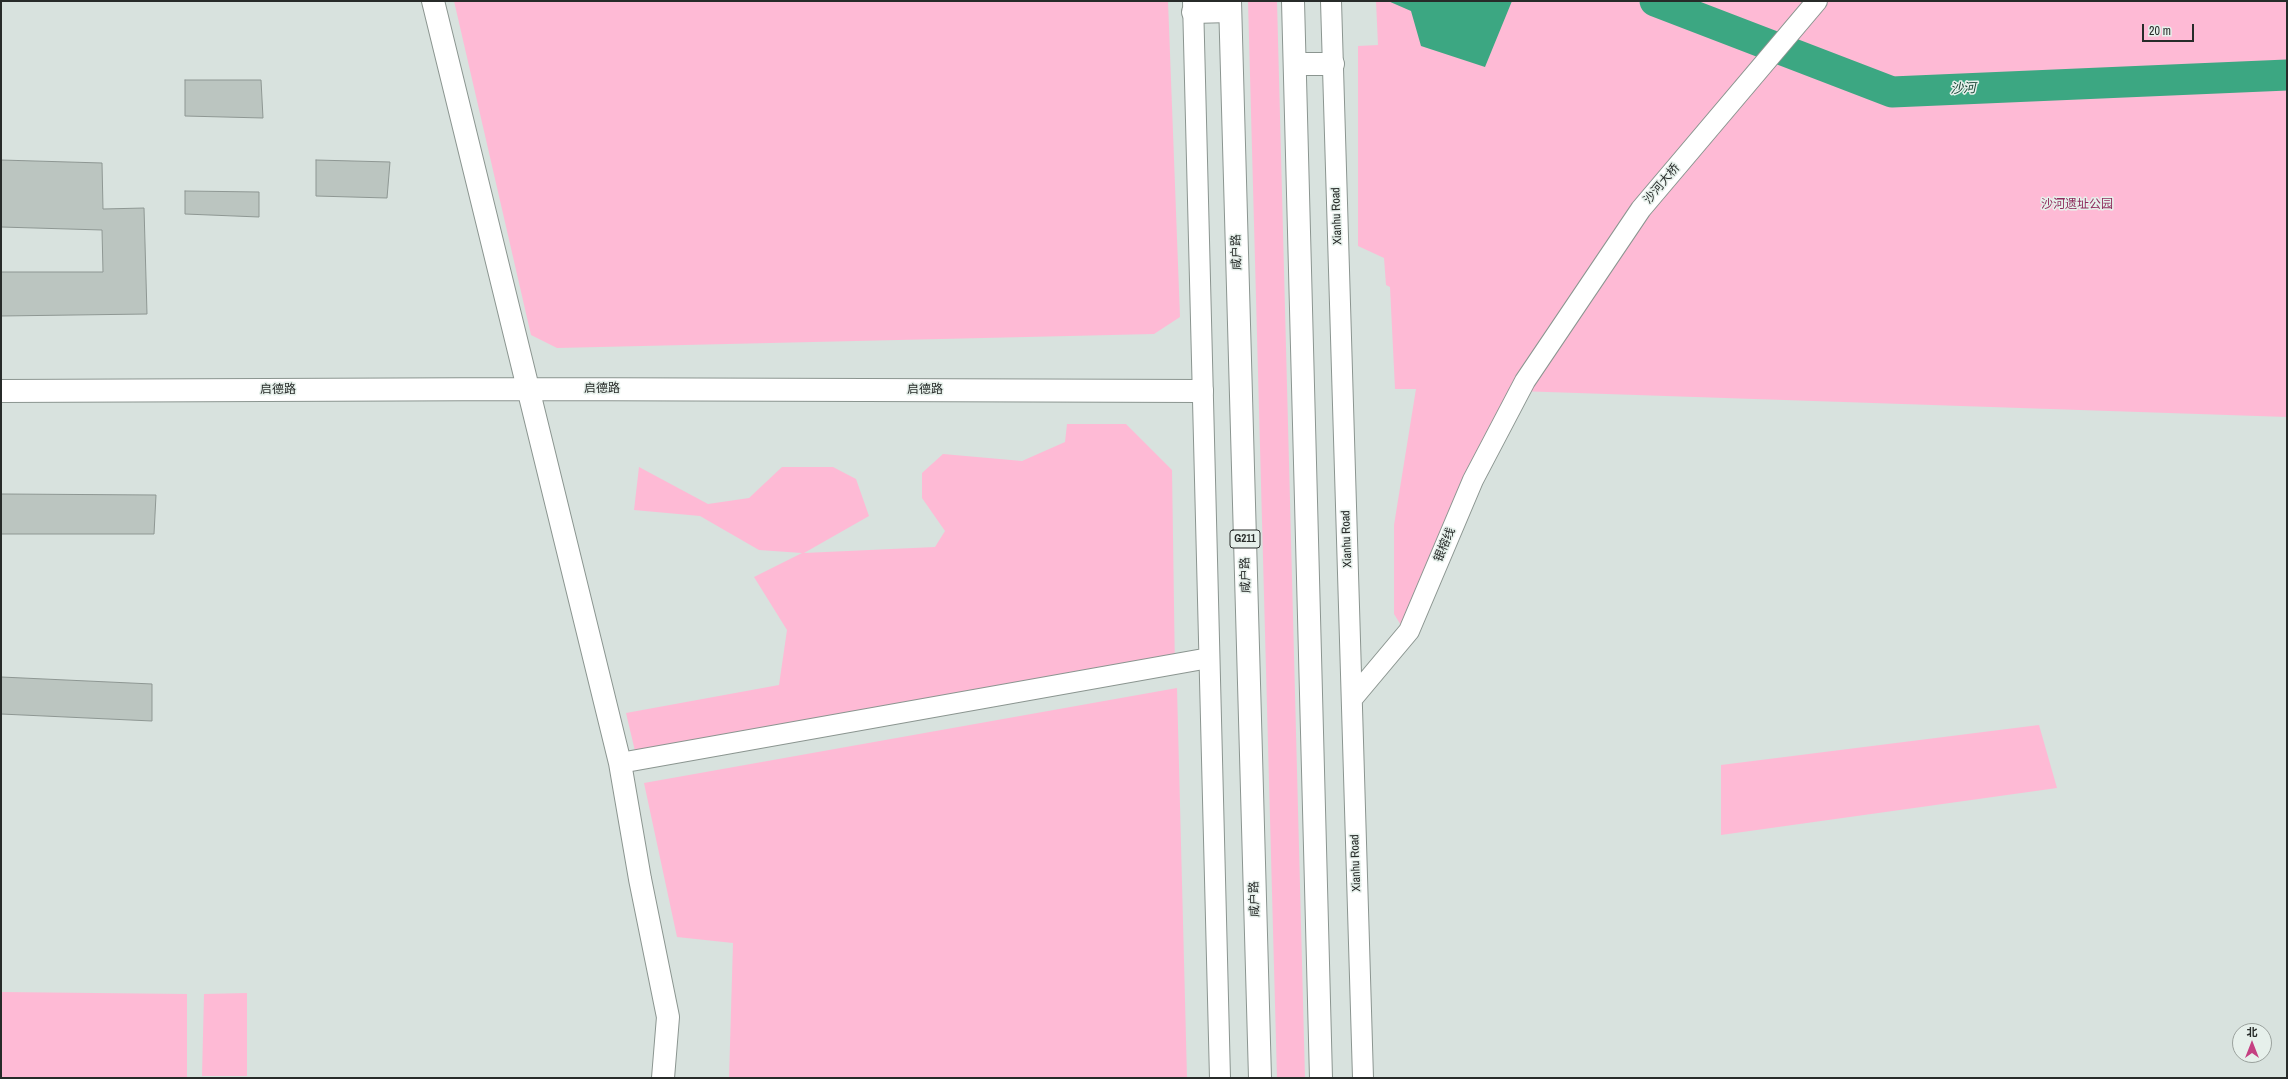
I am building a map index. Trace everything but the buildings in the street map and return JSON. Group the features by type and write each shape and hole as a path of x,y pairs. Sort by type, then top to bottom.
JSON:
{"street":[{"path":"433,1 620,763 640,879 668,1017 663,1078"},
{"path":"1293,1 1321,1078"},
{"name":"Xianhu Road","path":"1331,1 1363,1078"},
{"name":"沙河大桥","path":"1525,381 1641,209 1817,1"},
{"path":"1220,1078 1193,6 1230,6"},
{"name":"咸户路","path":"1230,6 1260,1078"},
{"path":"1295,64 1333,64"},
{"name":"银榕线","path":"1352,700 1409,631 1473,480 1525,381"},
{"name":"启德路","path":"1,391 528,389 1202,391"},
{"path":"620,763 1209,658"}],"green space":[{"path":"454,1 1168,1 1180,317 1154,334 557,348 531,335"},
{"path":"1248,1 1277,1 1305,1078 1277,1078"},
{"name":"沙河遗址公园","path":"1376,1 2287,1 2287,417 1518,391 1404,630 1394,614 1394,525 1416,389 1395,389 1390,287 1386,285 1384,258 1358,246 1358,46 1378,45"},
{"path":"1067,424 1126,424 1172,470 1175,673 639,768 626,713 779,685 787,630 754,577 802,553 759,550 700,516 634,510 639,467 708,504 749,498 782,467 833,467 856,479 869,516 804,553 935,547 945,531 922,498 922,473 943,454 1022,461 1065,442"},
{"path":"1177,688 1187,1078 729,1078 733,943 677,937 644,783"},
{"path":"2039,725 2057,788 1721,835 1721,765"},
{"path":"1,992 187,994 187,1078 1,1078"},
{"path":"247,993 247,1076 202,1076 204,994"}],"shaded area":[{"path":"1388,1 1512,1 1485,67 1421,46 1411,11"}],"waterway":[{"name":"沙河","path":"1655,1 1892,92 2287,75"}]}
